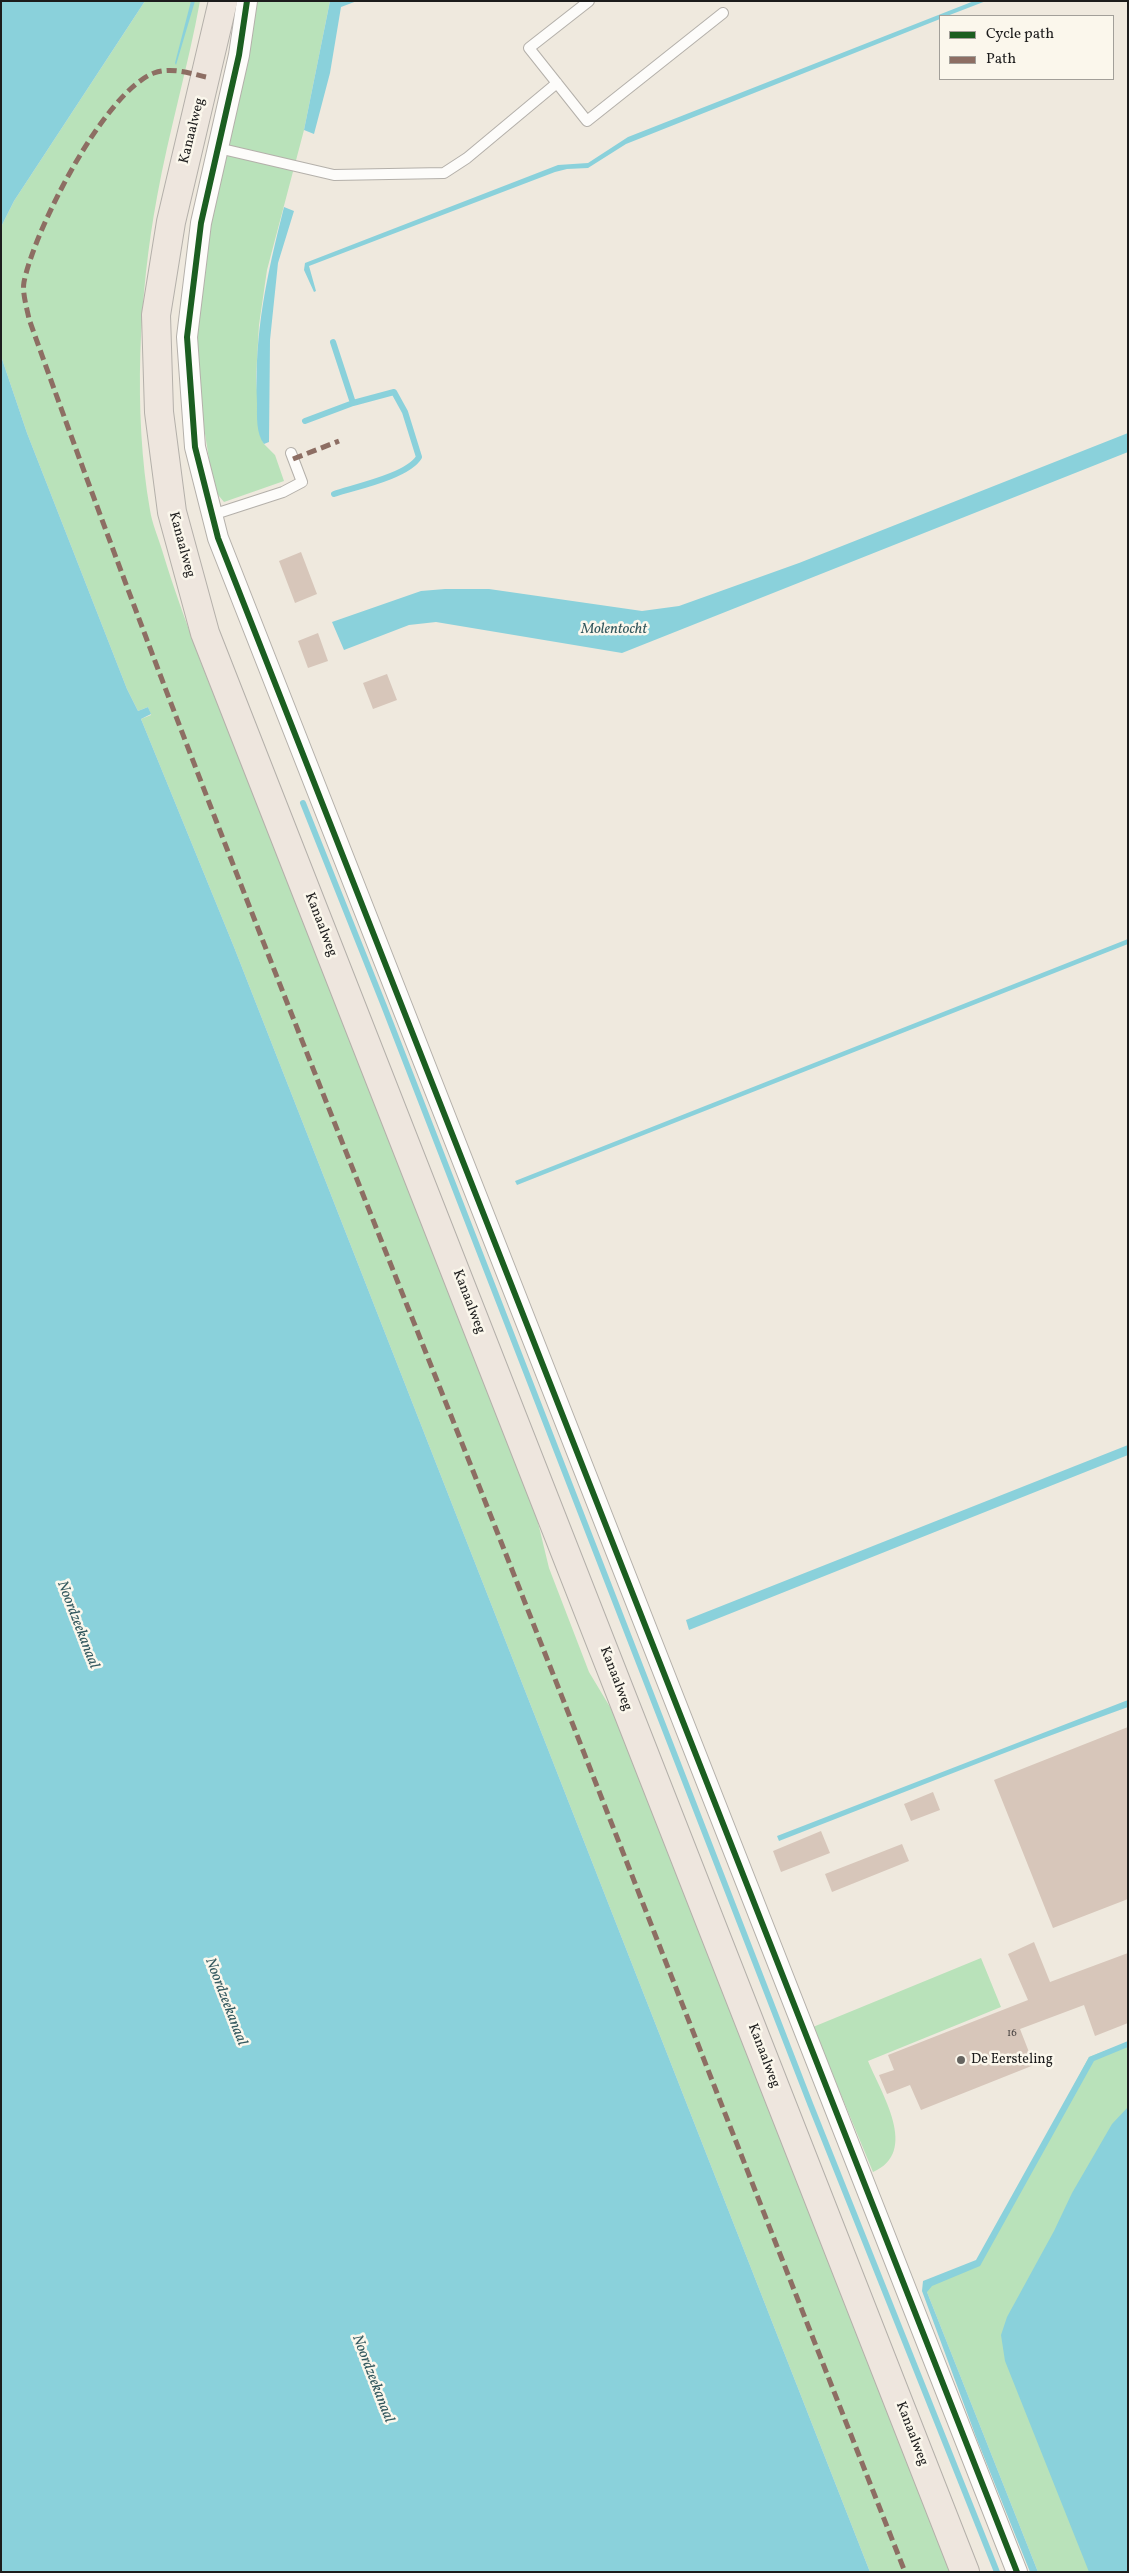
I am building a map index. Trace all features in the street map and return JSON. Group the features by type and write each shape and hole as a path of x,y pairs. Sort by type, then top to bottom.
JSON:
{"main road":[{"name":"Kanaalweg","path":"223,1 171,222 156,315 159,412 172,512 205,633 965,2572"}],"street":[{"path":"247,1 239,55 201,223 187,337 195,447 218,538 1017,2572"}],"lane":[{"path":"589,1 529,48 587,121 723,13"},
{"path":"218,148 334,175 444,173 467,158 557,83"},
{"path":"212,515 283,492 302,482 291,453"}],"green space":[{"path":"145,1 200,1 157,197 146,273 140,353 141,434 150,510 175,592 200,660 533,1502 549,1568 589,1672 628,1737 953,2572 870,2572 234,947 141,719 151,715 148,707 138,711 127,689 27,433 1,356 1,227 14,201"},
{"path":"256,1 330,1 304,130 267,270 259,325 256,377 260,435 264,444 275,455 284,481 224,502 214,490 197,384 197,305 210,215"},
{"path":"981,1958 1001,2007 868,2061 888,2105 896,2137 894,2151 887,2163 873,2172 813,2027"},
{"path":"1128,2042 1128,2572 1038,2572 927,2292 927,2284 979,2263 1089,2057"}],"water":[{"path":"1,1 145,1 14,201 1,227"},
{"path":"191,1 195,1 176,65 175,63"},
{"path":"330,1 357,1 341,7 330,73 314,134 304,130"},
{"path":"974,1 986,1 950,15 939,15 939,19 626,144 588,168 567,169 555,172 309,266 316,291 314,292 304,270 305,263 558,165 588,163 628,137"},
{"path":"284,207 294,211 278,263 270,340 269,442 264,444 258,430 257,419 260,328 267,280"},
{"name":"Noordzeekanaal","path":"1,356 27,433 127,689 138,711 148,707 151,714 141,719 234,947 870,2572 1,2572"},
{"name":"Molentocht","path":"1128,433 1128,452 622,653 436,622 409,625 344,650 332,622 421,591 445,589 489,589 642,611 679,606 799,563"},
{"path":"1128,939 1128,944 517,1185 515,1181"},
{"path":"1128,1445 1128,1455 689,1630 686,1620"},
{"path":"1128,1700 1128,1707 779,1841 777,1836"},
{"path":"1128,2041 1128,2047 1094,2061 980,2266 932,2286 927,2292 1038,2572 1030,2572 976,2437 922,2291 923,2281 976,2260 1089,2057"},
{"path":"1128,2107 1128,2572 1089,2572 1005,2361 1001,2335 1007,2317 1054,2231 1072,2193 1112,2124"}],"building":[{"path":"301,552 317,594 295,603 279,561"},
{"path":"318,633 328,661 308,668 298,641"},
{"path":"387,674 397,700 373,709 363,683"},
{"path":"1128,1727 1128,1899 1053,1928 994,1780"},
{"path":"933,1792 940,1810 911,1821 904,1804"},
{"path":"821,1831 830,1853 781,1872 773,1851"},
{"path":"902,1844 909,1861 832,1892 825,1874"},
{"path":"1034,1942 1050,1982 1128,1953 1128,2023 1095,2036 1084,2005 1020,2029 1034,2065 921,2110 910,2085 887,2094 879,2075 894,2070 888,2055 1028,2000 1008,1954"}],"waterway":[{"path":"333,342 353,403 394,392 405,412 419,457 413,464 393,475 334,494"},
{"path":"305,421 353,403"},
{"path":"303,803 384,1006 811,2106 997,2572"}],"marked path":[{"path":"206,77 187,72 160,71 134,85 114,106 94,134 56,198 30,259 24,282 24,296 29,319 192,759 905,2572"},
{"path":"293,459 339,441"}],"cycle path":[{"path":"247,1 239,55 201,223 187,337 195,447 218,538 1017,2572"}],"place":[{"name":"De Eersteling","path":"961,2060"}]}
